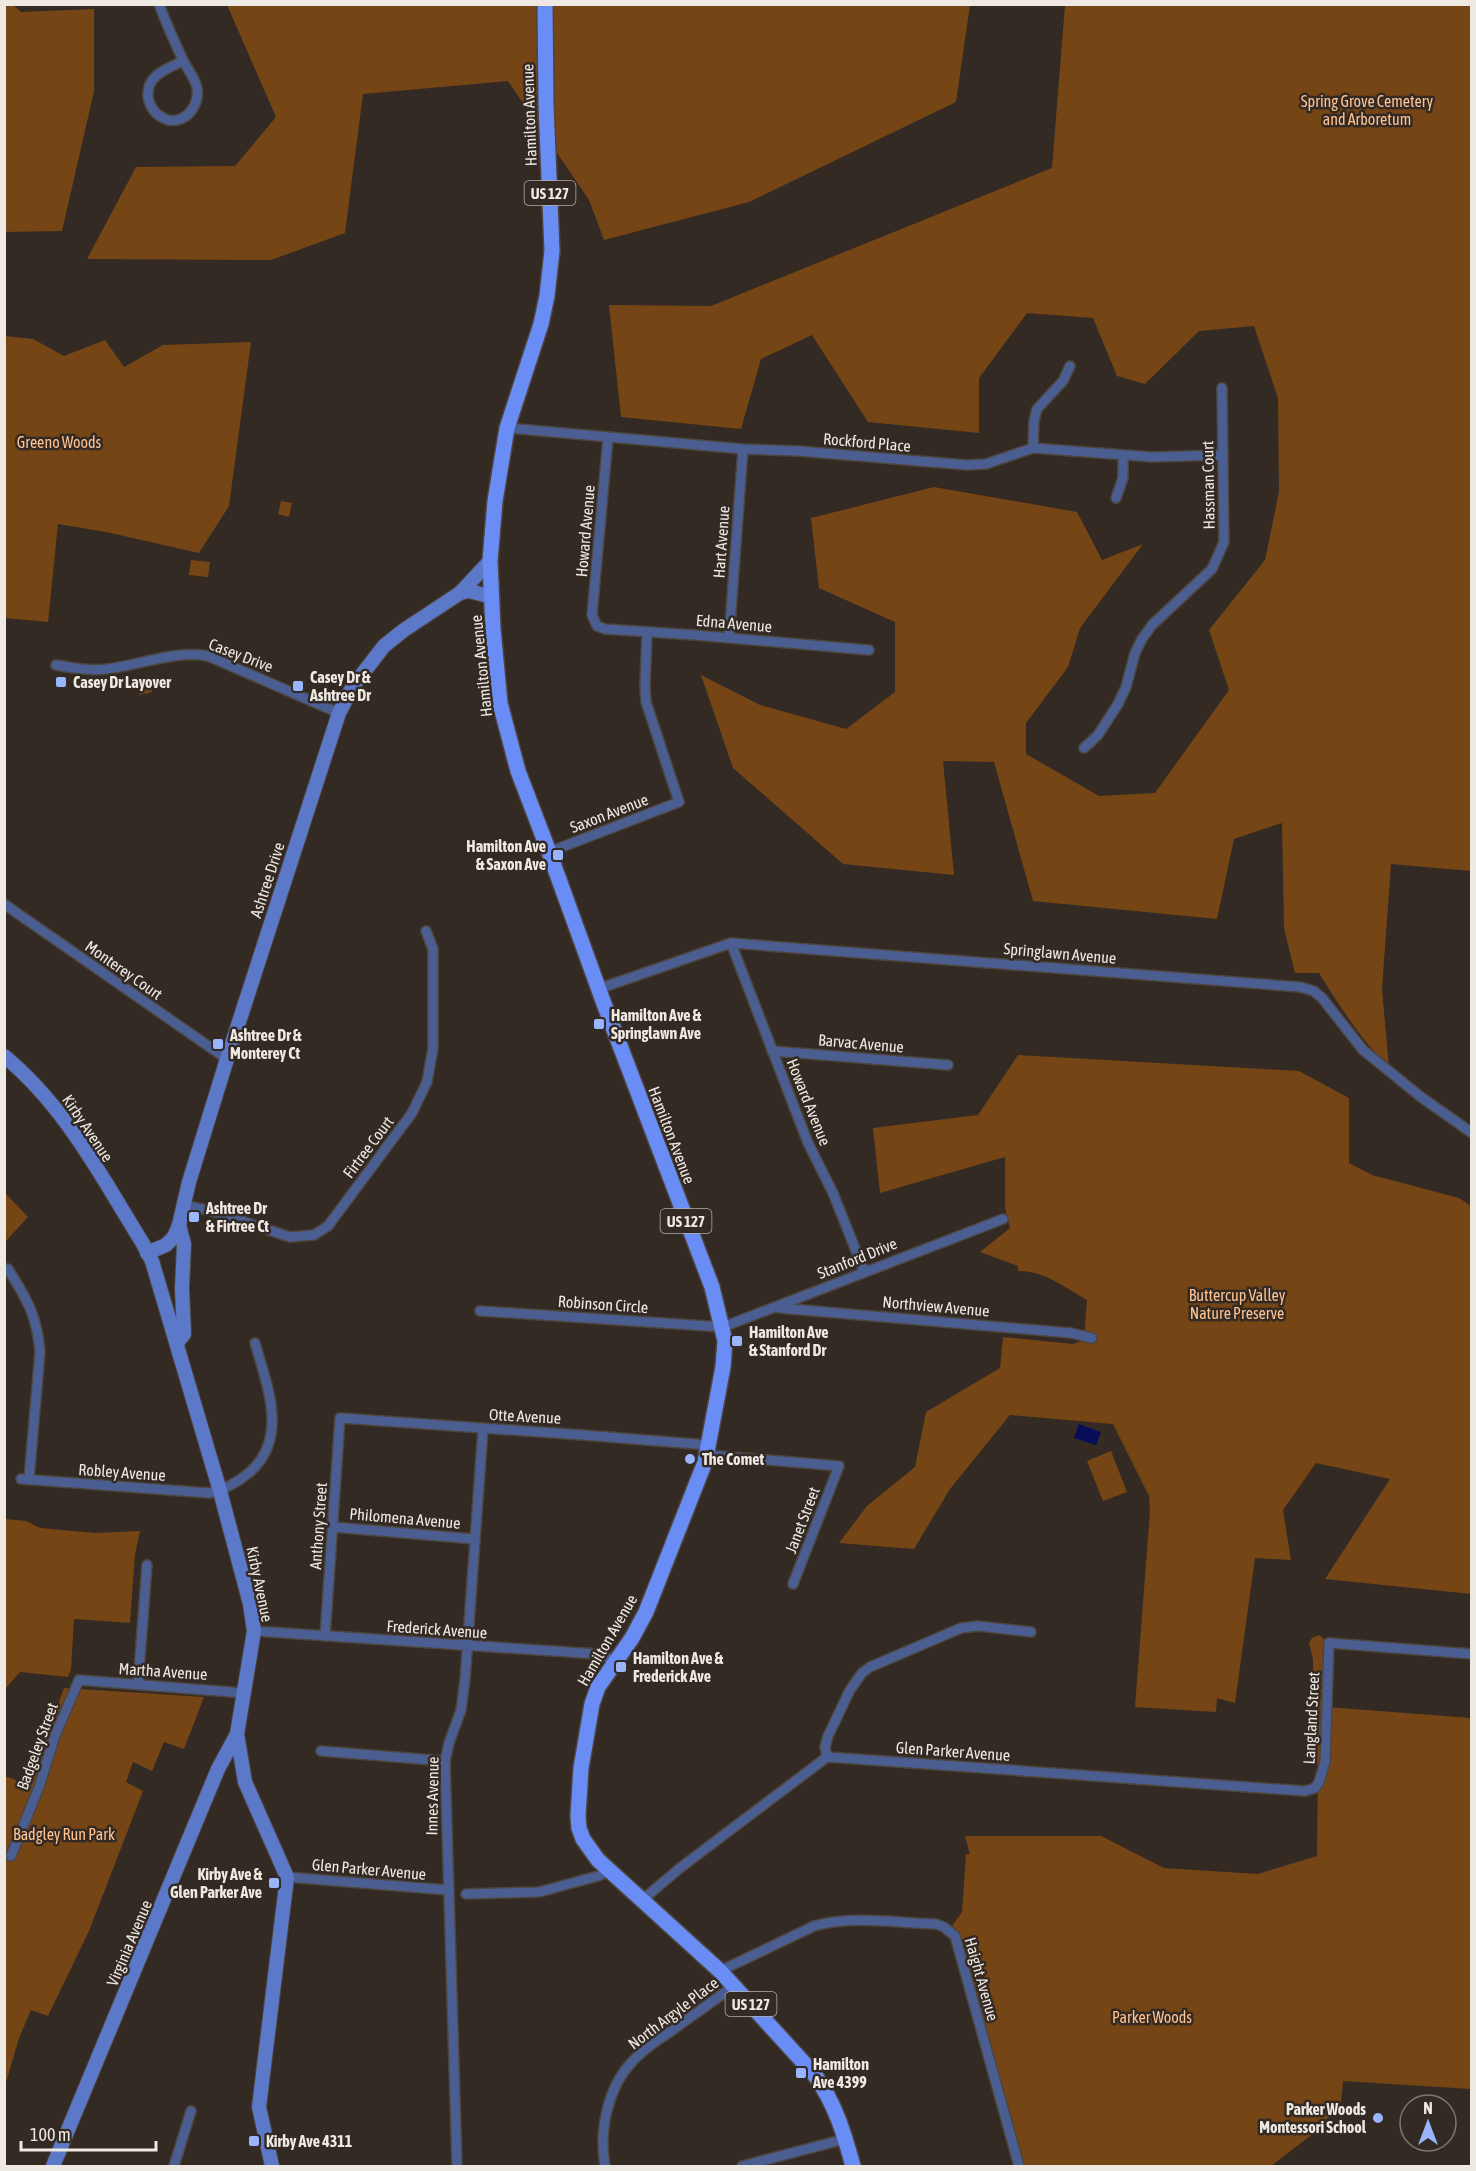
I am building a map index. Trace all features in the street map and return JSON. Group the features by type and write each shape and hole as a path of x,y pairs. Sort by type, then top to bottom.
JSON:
{"main road":[{"name":"Hamilton Avenue","path":"545,4 552,259 541,324 507,428 498,476 490,561 500,703 518,771 598,989 712,1287 725,1341 723,1367 708,1450 646,1612 598,1688 592,1704 578,1799 579,1828 583,1839 598,1860 720,1971 814,2074 832,2103 853,2166"}],"street":[{"path":"159,4 196,86 197,96 194,107 186,116 175,121 162,118 154,112 147,89 159,72 183,61"},
{"path":"1033,448 1036,408 1063,381 1070,366"},
{"name":"Hassman Court","path":"1084,748 1098,735 1118,704 1142,639 1152,625 1206,575 1219,555 1224,542 1222,388"},
{"name":"Rockford Place","path":"507,428 743,449 798,451 967,465 986,464 1033,448 1152,457 1222,456"},
{"name":"Howard Avenue","path":"597,626 592,615 608,438"},
{"name":"Hart Avenue","path":"729,638 743,449"},
{"path":"1116,498 1123,478 1123,455"},
{"name":"Ashtree Drive","path":"147,1253 166,1245 174,1237 179,1225 189,1182 227,1059 339,713 353,686 384,646 460,593 490,561"},
{"path":"460,593 470,591 492,597"},
{"name":"Edna Avenue","path":"597,626 605,629 647,633 869,650"},
{"name":"Saxon Avenue","path":"549,852 679,802 646,702 647,633"},
{"name":"Casey Drive","path":"56,665 96,669 178,655 208,656 339,713"},
{"name":"Monterey Court","path":"4,904 227,1059"},
{"name":"Firtree Court","path":"184,1205 218,1213 290,1237 314,1235 328,1226 412,1113 427,1082 433,1048 433,949 426,931"},
{"name":"Howard Avenue","path":"730,943 808,1143 833,1193 864,1271"},
{"name":"Springlawn Avenue","path":"598,989 730,943 1300,987 1314,991 1322,998 1363,1050 1420,1096 1472,1133"},
{"name":"Barvac Avenue","path":"772,1051 948,1065"},
{"name":"Kirby Avenue","path":"4,1056 36,1084 70,1127 147,1253 158,1278 220,1491 250,1604 254,1630 237,1734 245,1782 287,1877"},
{"name":"Stanford Drive","path":"723,1327 1003,1219"},
{"path":"177,1343 184,1334 182,1288 184,1244 179,1225"},
{"name":"Robley Avenue","path":"8,1269 31,1307 39,1331 40,1352 25,1479 209,1493 220,1491"},
{"name":"Northview Avenue","path":"777,1308 1071,1333 1092,1338"},
{"name":"Robinson Circle","path":"480,1311 723,1327"},
{"path":"220,1491 244,1477 257,1466 267,1450 272,1433 273,1415 270,1398 255,1343"},
{"name":"Otte Avenue","path":"340,1418 583,1435 839,1466"},
{"name":"Anthony Street","path":"325,1636 340,1418"},
{"name":"Innes Avenue","path":"457,2166 445,1761 461,1710 465,1680 483,1429"},
{"name":"Janet Street","path":"793,1584 839,1466"},
{"name":"Philomena Avenue","path":"333,1527 474,1539"},
{"path":"138,1684 147,1565"},
{"path":"641,1901 680,1868 827,1757 825,1747 832,1726 855,1681 870,1667 961,1628 978,1626 1031,1632"},
{"name":"Frederick Avenue","path":"254,1630 598,1654 617,1661"},
{"name":"Langland Street","path":"1311,1790 1320,1782 1325,1762 1329,1643 1472,1654"},
{"name":"Martha Avenue","path":"79,1680 244,1693"},
{"name":"Badgeley Street","path":"11,1856 39,1787 55,1736 79,1680"},
{"name":"Virginia Avenue","path":"53,2166 218,1769 237,1734"},
{"path":"321,1751 445,1761"},
{"name":"Glen Parker Avenue","path":"827,1757 1311,1790"},
{"path":"466,1894 539,1892 609,1871"},
{"path":"272,2166 259,2107 287,1877"},
{"name":"Glen Parker Avenue","path":"287,1877 448,1890"},
{"name":"Haight Avenue","path":"720,1971 814,1926 826,1923 843,1921 936,1924 949,1930 955,1936 1018,2166"},
{"name":"North Argyle Place","path":"605,2166 603,2142 608,2108 621,2077 630,2064 640,2053 734,1986"},
{"path":"174,2166 191,2111"},
{"path":"742,2166 845,2139"}],"green space":[{"path":"4,5 13,5 21,12 94,9 94,91 62,231 5,232"},
{"path":"227,5 970,5 956,102 749,202 604,240 589,200 508,81 363,94 345,233 271,260 87,259 136,167 235,166 276,117"},
{"name":"Spring Grove Cemetery and Arboretum","path":"1065,5 1471,5 1471,871 1391,864 1382,989 1389,1068 1351,1022 1319,973 1295,973 1284,928 1282,823 1234,839 1217,919 1033,901 994,762 943,761 954,875 843,864 733,768 701,675 760,705 846,729 895,692 895,622 819,588 811,518 934,487 1077,512 1102,560 1143,544 1080,628 1068,667 1026,723 1026,754 1099,796 1155,793 1229,690 1209,630 1265,560 1279,492 1278,398 1254,326 1199,331 1145,384 1117,376 1093,318 1027,313 979,378 979,433 868,422 812,335 761,359 741,429 621,417 609,305 711,306 1052,168"},
{"name":"Greeno Woods","path":"5,336 33,339 64,356 105,340 124,367 163,345 251,342 229,506 199,553 106,532 58,524 48,622 5,618"},
{"path":"281,501 292,503 289,517 278,514"},
{"path":"191,560 210,562 208,577 189,575"},
{"path":"150,679 152,692 139,695 136,682"},
{"name":"Buttercup Valley Nature Preserve","path":"1018,1055 1299,1071 1349,1098 1349,1163 1372,1175 1459,1198 1471,1206 1471,1594 1325,1579 1390,1479 1316,1463 1283,1510 1291,1560 1255,1558 1235,1703 1217,1698 1216,1712 1135,1707 1150,1511 1149,1496 1113,1424 1010,1415 950,1489 914,1549 839,1543 867,1506 915,1467 926,1412 1000,1368 1003,1337 1073,1344 1084,1340 1087,1300 1063,1285 1036,1273 1018,1271 1018,1266 980,1252 1010,1228 1005,1208 1005,1157 880,1193 873,1128 978,1115"},
{"path":"5,1193 28,1217 4,1242"},
{"path":"1111,1451 1127,1492 1103,1501 1087,1461"},
{"path":"5,1519 26,1521 40,1528 95,1533 140,1531 135,1554 130,1623 74,1619 71,1669 68,1677 20,1672 5,1689"},
{"name":"Parker Woods","path":"1319,1635 1329,1643 1327,1707 1471,1718 1471,2089 1343,2081 1340,2114 1321,2121 1318,2130 1271,2166 1023,2166 949,1930 962,1912 966,1854 970,1854 965,1836 1101,1836 1164,1868 1258,1874 1317,1856 1318,1765 1313,1747 1313,1659 1309,1643 1312,1638"},
{"name":"Badgley Run Park","path":"64,1688 204,1697 184,1749 164,1742 152,1771 133,1762 126,1782 143,1791 89,1931 48,2016 31,2010 19,2038 5,2086 5,1776 29,1785"}],"shaded area":[{"path":"1079,1424 1101,1432 1096,1445 1074,1438"}],"place":[{"name":"Casey Dr Layover","path":"61,682"},
{"name":"Casey Dr & Ashtree Dr","path":"298,686"},
{"name":"Hamilton Ave & Saxon Ave","path":"558,855"},
{"name":"Hamilton Ave & Springlawn Ave","path":"599,1024"},
{"name":"Ashtree Dr & Monterey Ct","path":"218,1044"},
{"name":"Ashtree Dr & Firtree Ct","path":"194,1217"},
{"name":"Hamilton Ave & Stanford Dr","path":"737,1341"},
{"name":"The Comet","path":"690,1459"},
{"name":"Hamilton Ave & Frederick Ave","path":"621,1667"},
{"name":"Kirby Ave & Glen Parker Ave","path":"274,1883"},
{"name":"Hamilton Ave 4399","path":"801,2073"},
{"name":"Parker Woods Montessori School","path":"1378,2118"},
{"name":"Kirby Ave 4311","path":"254,2141"}]}
